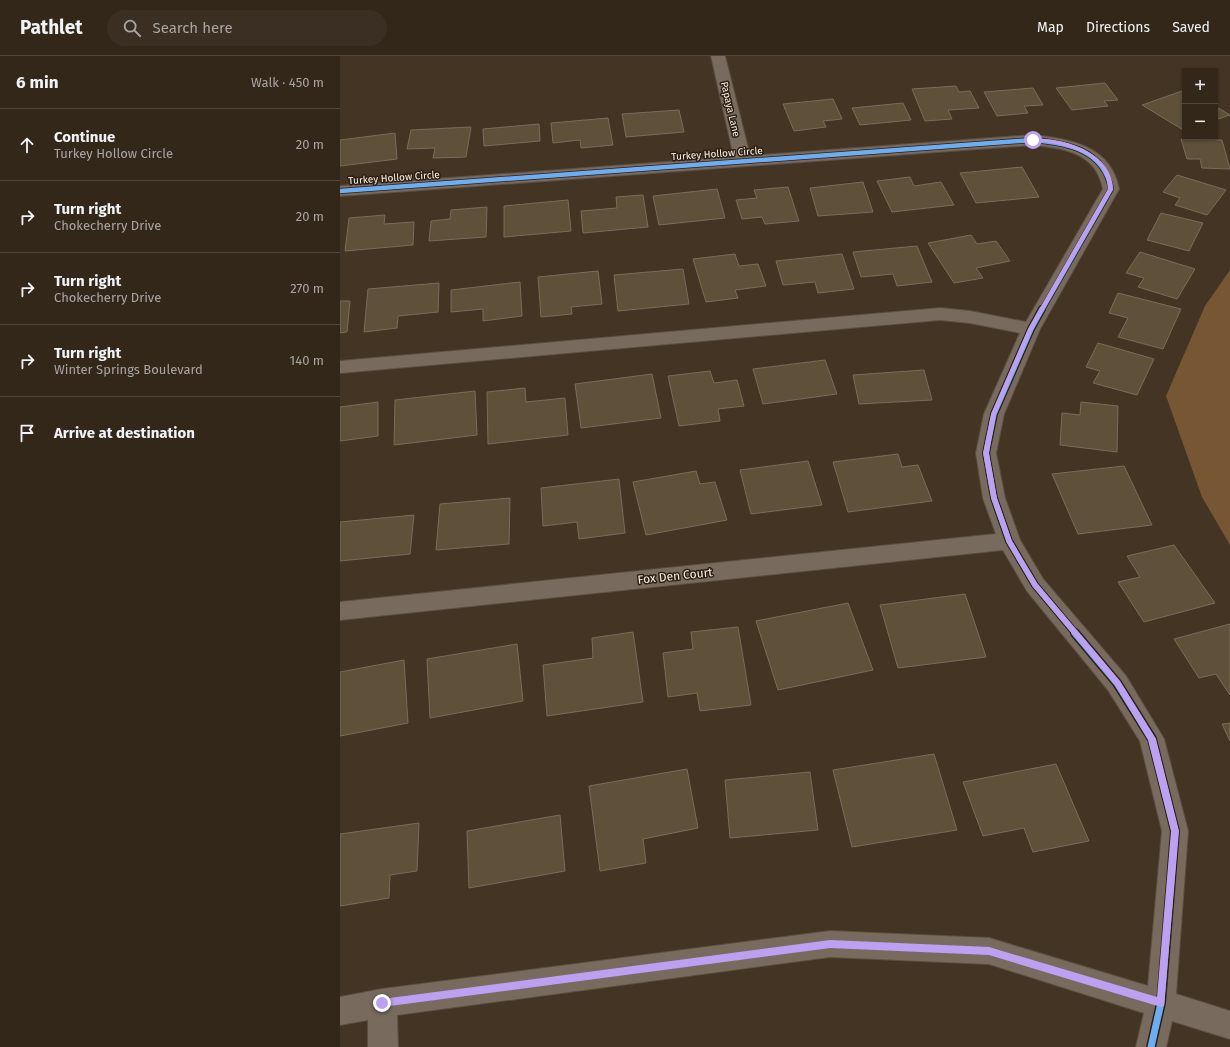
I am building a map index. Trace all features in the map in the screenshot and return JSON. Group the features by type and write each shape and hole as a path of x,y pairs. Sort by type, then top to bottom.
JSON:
{"street":[{"name":"Papaya Lane","path":"718,56 743,161"},
{"name":"Turkey Hollow Circle","path":"340,191 1033,140 1054,141 1074,146 1093,157 1104,167 1110,181 1110,189 1031,329 994,414 986,453 994,498 1009,541 1035,585 1118,683 1152,739 1175,831 1161,1003 1150,1047"},
{"path":"340,366 940,314 970,317 1031,329"},
{"name":"Fox Den Court","path":"340,611 1009,541"},
{"path":"340,1011 382,1003 830,944 989,951 1230,1025"},
{"path":"382,1003 383,1047"}],"shaded area":[{"path":"1230,270 1230,545 1202,497 1166,396 1205,306"}],"building":[{"path":"1105,83 1118,100 1104,101 1108,106 1072,110 1056,88"},
{"path":"956,86 959,92 970,91 979,108 948,110 952,119 925,121 912,89"},
{"path":"1033,88 1043,105 1024,106 1028,113 997,116 984,92"},
{"path":"1182,91 1182,129 1142,105"},
{"path":"833,99 842,119 823,121 826,127 794,131 783,104"},
{"path":"903,103 911,120 860,125 852,108"},
{"path":"1218,108 1230,115 1218,119"},
{"path":"679,110 684,132 626,137 622,114"},
{"path":"608,118 613,145 581,148 580,140 553,143 551,123"},
{"path":"539,124 540,141 484,146 483,129"},
{"path":"471,127 466,157 433,158 435,148 407,149 411,130"},
{"path":"395,133 397,159 340,166 340,140"},
{"path":"1181,139 1222,140 1230,169 1202,168 1200,159 1187,159"},
{"path":"1022,167 1039,197 976,203 960,173"},
{"path":"1177,175 1226,190 1207,215 1175,205 1180,198 1163,192"},
{"path":"910,177 914,186 941,182 954,205 892,212 877,181"},
{"path":"863,182 873,212 818,216 810,188"},
{"path":"788,187 799,221 765,224 762,217 742,219 736,200 757,198 754,190"},
{"path":"717,189 725,218 659,225 653,196"},
{"path":"643,195 648,227 583,233 581,211 617,208 616,197"},
{"path":"568,200 571,231 504,237 504,206"},
{"path":"487,207 486,237 429,241 431,221 450,219 451,210"},
{"path":"1161,213 1203,223 1189,251 1147,240"},
{"path":"385,215 384,224 414,222 413,245 345,251 349,218"},
{"path":"971,235 977,244 996,241 1010,261 976,268 983,278 954,283 928,243"},
{"path":"917,246 932,282 897,286 893,274 861,277 853,252"},
{"path":"1140,252 1195,269 1177,299 1138,287 1144,278 1126,273"},
{"path":"735,254 739,266 758,264 766,286 735,290 738,298 706,302 693,259"},
{"path":"842,254 854,289 818,293 815,282 783,285 776,261"},
{"path":"683,269 689,304 618,311 614,275"},
{"path":"598,271 602,304 571,307 572,314 541,317 538,277"},
{"path":"520,282 522,316 483,321 483,309 451,312 451,290"},
{"path":"439,283 438,312 398,316 397,328 364,332 368,289"},
{"path":"1118,293 1181,309 1163,349 1118,337 1128,318 1109,313"},
{"path":"340,301 350,301 347,332 340,333"},
{"path":"1098,343 1154,359 1137,395 1093,383 1100,371 1086,367"},
{"path":"825,360 837,394 763,404 753,369"},
{"path":"924,370 932,400 859,404 853,375"},
{"path":"710,371 714,383 737,380 744,406 718,409 720,421 679,426 668,376"},
{"path":"652,374 661,418 581,428 575,384"},
{"path":"525,388 526,402 565,398 568,435 488,444 487,392"},
{"path":"475,391 477,435 394,445 395,400"},
{"path":"378,402 378,436 340,441 340,407"},
{"path":"1081,402 1118,406 1117,452 1060,445 1062,413 1080,415"},
{"path":"898,454 902,467 918,465 932,501 848,512 833,462"},
{"path":"808,461 822,505 751,514 740,470"},
{"path":"1124,466 1152,525 1078,534 1052,474"},
{"path":"696,471 700,484 715,482 727,520 646,535 633,482"},
{"path":"619,479 625,533 579,539 577,522 543,526 541,488"},
{"path":"510,498 509,544 436,550 440,504"},
{"path":"414,515 410,554 340,561 340,522"},
{"path":"1174,545 1215,603 1144,622 1118,582 1140,577 1127,556"},
{"path":"965,594 986,657 898,668 880,605"},
{"path":"848,603 873,670 778,690 756,621"},
{"path":"1230,624 1230,695 1216,674 1199,678 1174,639"},
{"path":"738,627 751,705 700,711 697,693 668,697 663,653 693,649 691,632"},
{"path":"633,632 643,702 547,716 543,665 593,658 592,638"},
{"path":"517,644 523,701 430,718 427,659"},
{"path":"404,660 408,723 340,736 340,672"},
{"path":"1230,723 1230,741 1222,724"},
{"path":"934,754 957,830 852,847 833,770"},
{"path":"1056,764 1089,841 1033,852 1024,828 983,836 963,782"},
{"path":"687,769 698,828 643,839 646,863 600,871 589,786"},
{"path":"810,772 818,830 730,838 725,780"},
{"path":"560,815 565,871 469,888 467,831"},
{"path":"419,823 417,871 390,875 389,898 340,906 340,834"}],"cycle path":[{"path":"340,191 1033,140 1070,146 1094,157 1109,176 1111,189 1031,329 994,414 986,453 994,498 1009,541 1035,585 1117,683 1152,739 1175,831 1161,1003 1151,1047"}],"route":[{"path":"382,1003 830,944 989,951 1161,1003 1175,831 1152,739 1118,683 1035,585 1009,541 994,498 986,453 994,414 1031,329 1110,189 1110,181 1104,167 1093,157 1074,146 1054,141 1033,140"}]}
